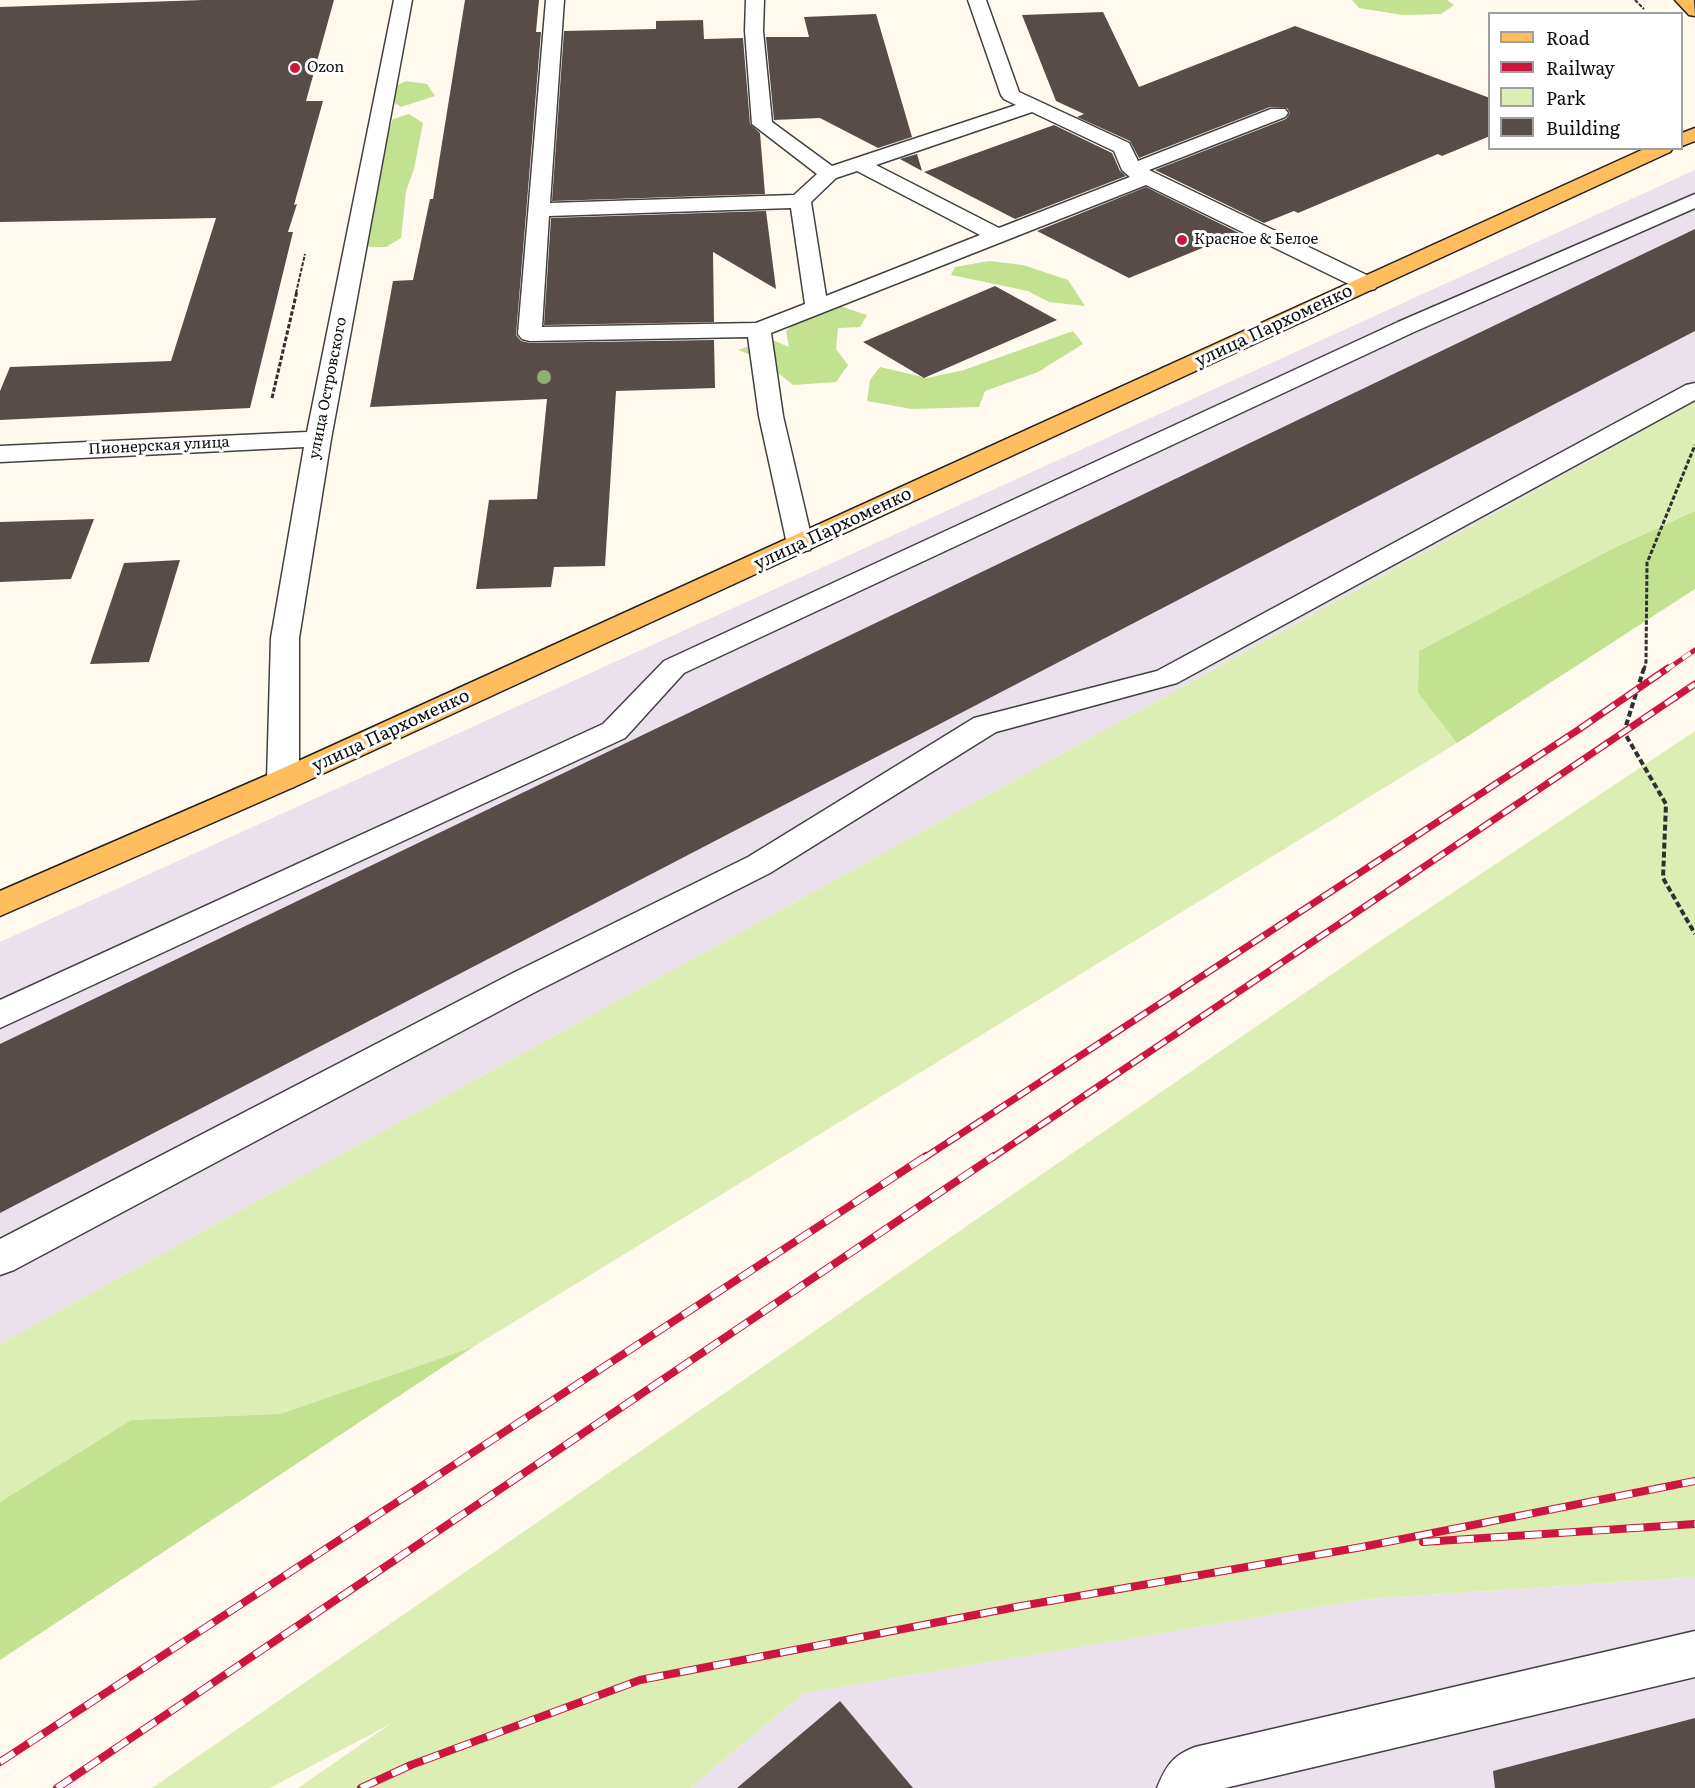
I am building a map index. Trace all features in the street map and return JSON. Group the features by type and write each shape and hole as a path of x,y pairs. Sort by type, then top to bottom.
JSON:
{"main road":[{"path":"1684,0 1695,11"},
{"name":"улица Пархоменко","path":"0,904 283,780 1659,150"}],"street":[{"name":"улица Островского","path":"283,780 285,638 318,439 404,0"},
{"path":"555,0 530,334 759,330 998,236 1278,113"},
{"path":"755,0 754,31 762,124 830,174"},
{"path":"977,0 1011,94 1122,147 1140,173 1367,284"},
{"path":"540,210 800,201 830,174 1034,105"},
{"path":"859,164 998,236"},
{"path":"0,1015 614,731 674,667 1406,327 1695,200"},
{"path":"800,201 817,307"},
{"path":"759,330 771,416 800,543"},
{"path":"0,1258 525,982 759,864 985,724 1167,677 1695,390"},
{"name":"Пионерская улица","path":"0,454 318,439"},
{"path":"1181,1788 1195,1771 1695,1654"}],"path":[{"path":"271,404 305,254"},
{"path":"1695,445 1647,563 1646,662 1624,732 1666,804 1663,878 1695,934"}],"shaded area":[{"path":"1695,170 1695,402 0,1344 0,942"},
{"path":"1695,1577 1695,1788 690,1788 804,1693 1367,1599"}],"green space":[{"path":"1352,0 1447,0 1454,5 1441,14 1403,15 1359,8"},
{"path":"406,81 427,84 435,96 401,107 390,100 392,88"},
{"path":"409,114 423,123 414,169 406,191 401,238 386,247 369,247 359,233 378,158 393,119"},
{"path":"989,261 1023,265 1068,280 1085,306 1049,302 1028,291 951,275 955,267"},
{"path":"837,305 867,315 860,327 838,328 836,349 848,365 836,382 793,385 761,359 738,350 770,339 789,347 786,331 804,315"},
{"path":"1073,331 1083,344 1038,372 985,391 979,407 912,409 867,401 870,380 880,367 927,378 964,370"},
{"path":"1695,402 1695,511 1612,549 1419,651 1418,693 1457,743 473,1347 280,1414 131,1420 0,1502 0,1344"},
{"path":"1695,511 1695,589 1457,743 1418,693 1419,651 1612,549"},
{"path":"1695,731 1695,1577 1367,1599 804,1693 690,1788 298,1788 392,1723 270,1788 152,1788 1383,939"},
{"path":"473,1347 0,1660 0,1502 131,1420 280,1414"}],"building":[{"path":"203,0 334,0 306,101 323,101 294,205 297,204 288,232 293,232 250,408 0,420 0,391 10,367 171,361 216,218 0,222 0,7"},
{"path":"465,0 539,0 536,32 541,32 516,335 521,341 530,343 714,340 715,388 616,391 605,566 554,567 551,587 476,589 489,500 537,499 547,399 370,407 393,281 413,280 430,199 433,199"},
{"path":"1103,12 1139,87 1295,26 1488,97 1488,137 1442,156 1438,154 1298,213 1294,211 1264,223 1155,170 1286,119 1290,113 1287,108 1270,107 1139,158 1130,141 1077,117 1084,114 1056,101 1022,15"},
{"path":"876,14 912,137 878,148 820,118 774,120 766,37 809,37 804,17"},
{"path":"703,20 704,39 743,38 750,124 760,133 765,194 552,201 564,31 656,29 656,21"},
{"path":"1054,125 1112,153 1120,171 1126,176 1015,219 924,172"},
{"path":"917,154 922,171 900,159"},
{"path":"1146,187 1239,233 1129,278 1037,231"},
{"path":"766,211 776,289 713,252 714,322 544,325 551,218"},
{"path":"1695,229 1695,331 0,1213 0,1044"},
{"path":"995,286 1057,320 924,378 863,342"},
{"path":"94,519 71,579 0,582 0,522"},
{"path":"180,560 149,662 90,664 124,563"},
{"path":"840,1701 913,1788 737,1788"},
{"path":"1695,1718 1695,1788 1495,1788 1493,1771"}],"railway":[{"path":"1666,670 1695,650"},
{"path":"924,1158 1578,730 1668,668"},
{"path":"992,1158 1695,684"},
{"path":"0,1762 926,1156"},
{"path":"57,1788 994,1156"},
{"path":"361,1788 411,1765 640,1680 1021,1606 1362,1547 1695,1481"},
{"path":"1423,1542 1695,1524"}],"place":[{"name":"Ozon","path":"295,68"},
{"name":"Красное & Белое","path":"1182,240"}]}
